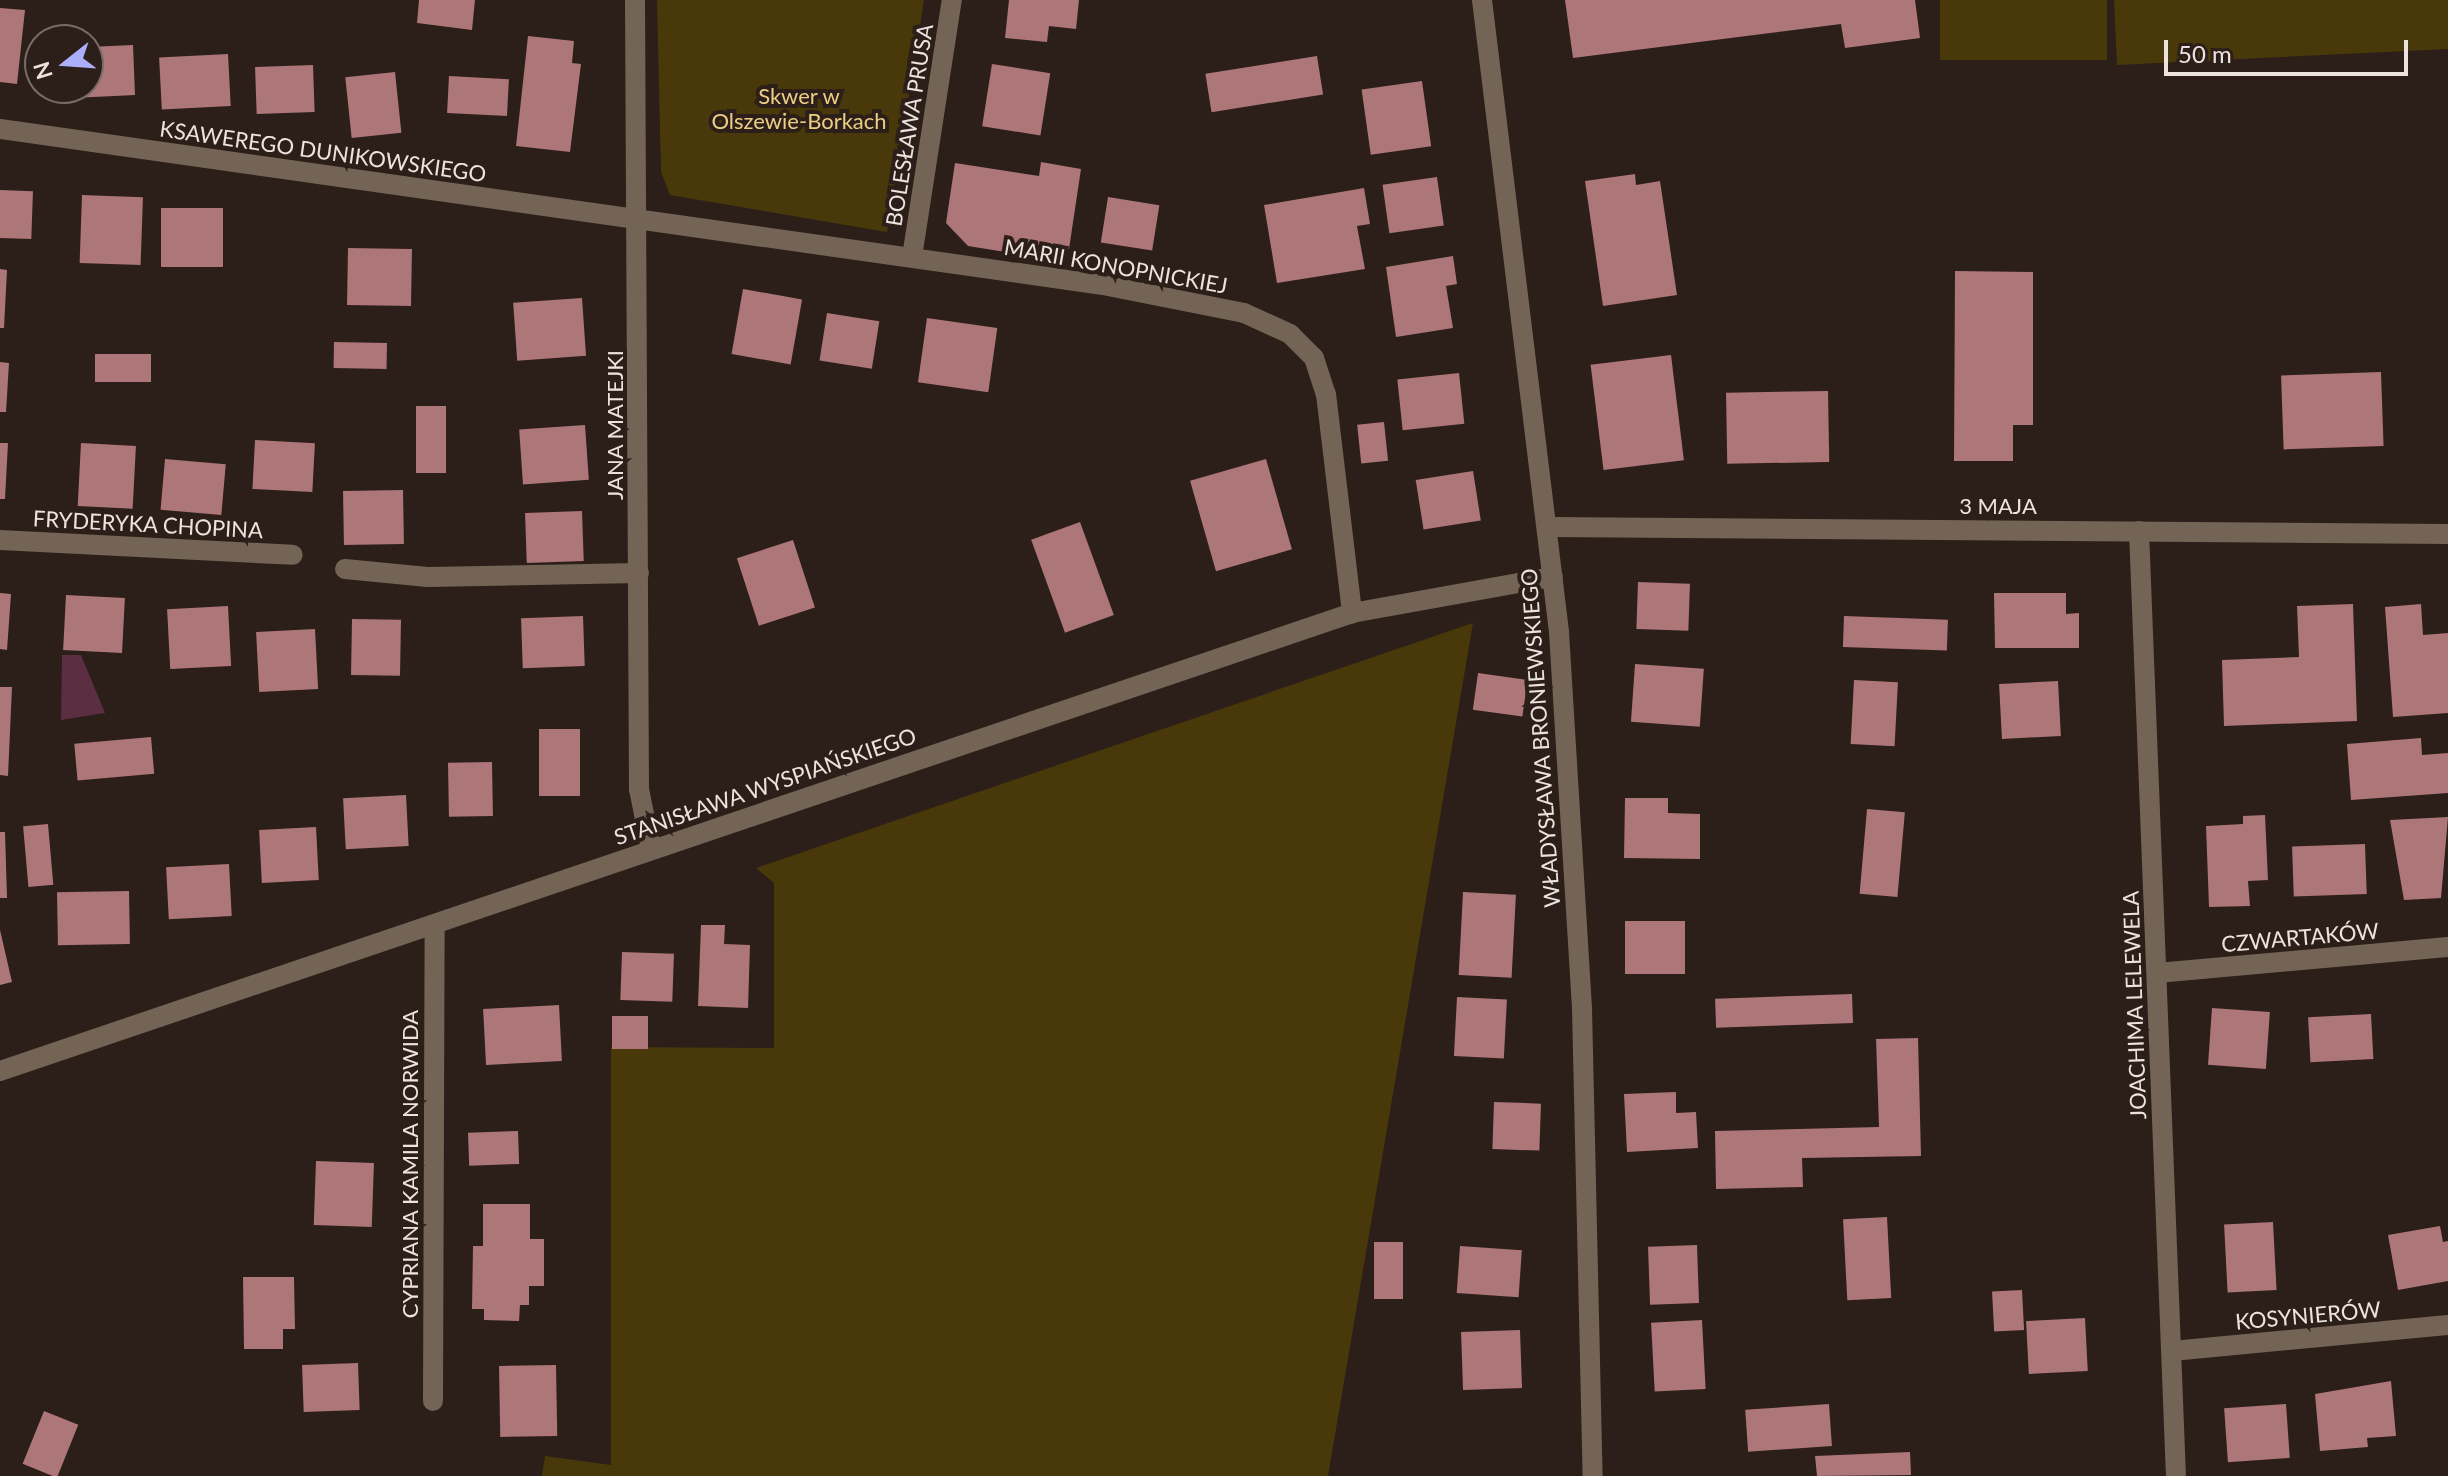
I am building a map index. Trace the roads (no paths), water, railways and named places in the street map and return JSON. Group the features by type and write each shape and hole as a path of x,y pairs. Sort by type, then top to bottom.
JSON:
{"street":[{"name":"JANA MATEJKI","path":"635,0 640,220 639,789 651,849"},
{"name":"BOLESŁAWA PRUSA","path":"912,257 952,0"},
{"name":"WŁADYSŁAWA BRONIEWSKIEGO","path":"1482,0 1553,577 1582,1008 1593,1476"},
{"name":"KSAWEREGO DUNIKOWSKIEGO","path":"0,129 640,220"},
{"name":"MARII KONOPNICKIEJ","path":"640,220 912,257 1187,300 1244,313 1290,334 1314,358 1326,394 1352,613"},
{"name":"3 MAJA","path":"1548,527 2448,534"},
{"name":"JOACHIMA LELEWELA","path":"2139,531 2176,1476"},
{"name":"FRYDERYKA CHOPINA","path":"0,540 293,555"},
{"path":"345,569 428,577 639,573"},
{"name":"STANISŁAWA WYSPIAŃSKIEGO","path":"0,1071 435,927 651,849 1352,613 1553,577"},
{"name":"CYPRIANA KAMILA NORWIDA","path":"433,1401 435,927"},
{"name":"CZWARTAKÓW","path":"2157,973 2448,947"},
{"name":"KOSYNIERÓW","path":"2172,1351 2448,1325"}],"park label":[{"name":"Skwer w Olszewie-Borkach","path":"799,108"}]}
